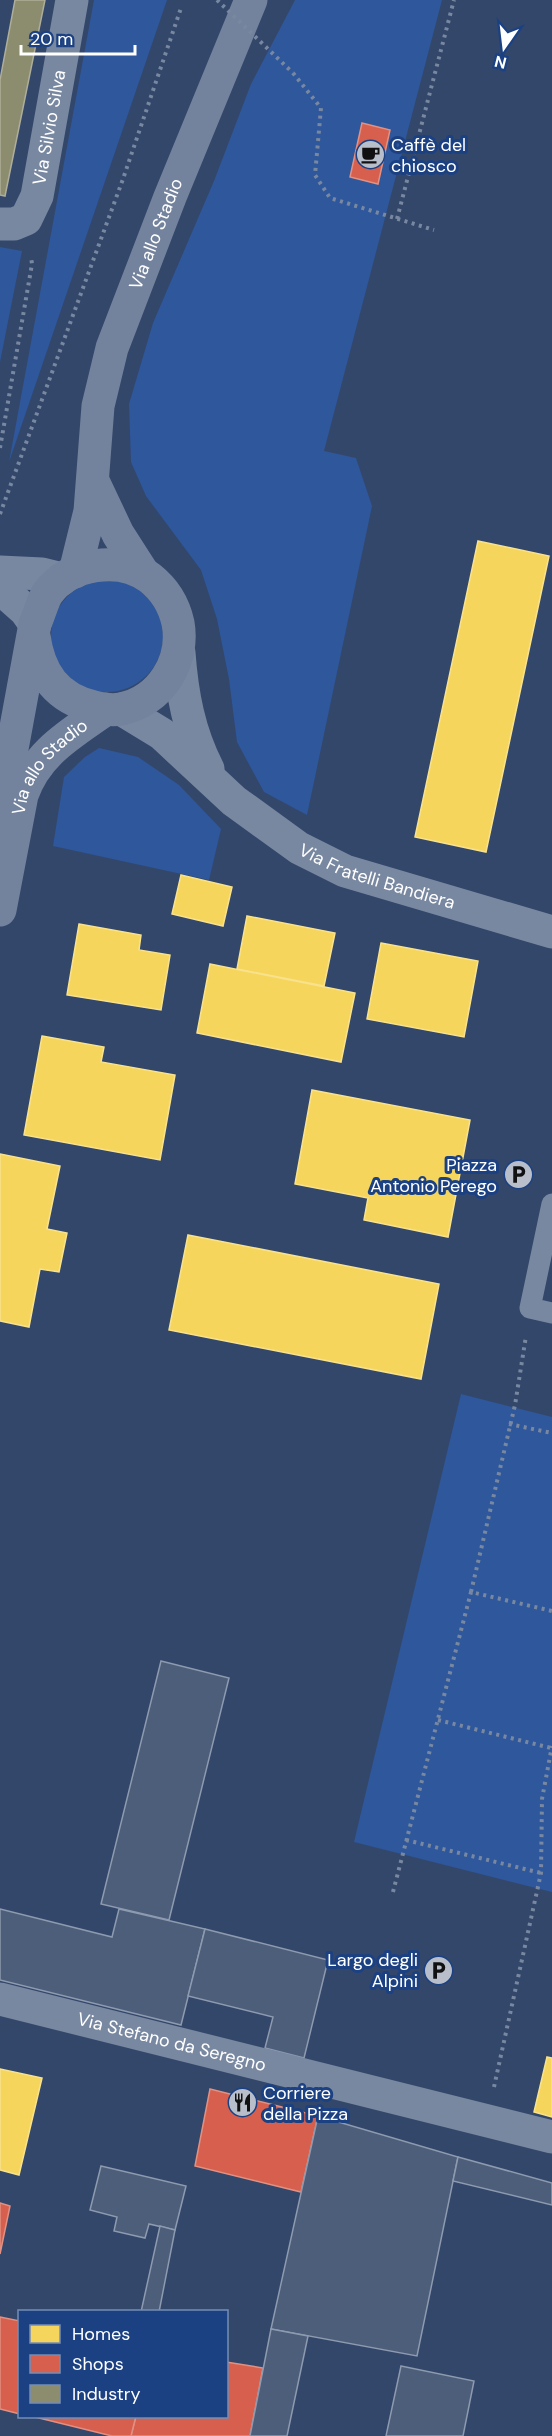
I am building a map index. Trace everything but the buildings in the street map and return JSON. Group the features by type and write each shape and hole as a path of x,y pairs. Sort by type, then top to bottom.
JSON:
{"main road":[{"name":"Via allo Stadio","path":"0,814 34,630 47,595 68,575 88,523 99,406 112,348 170,197 251,0"},
{"name":"Via allo Stadio","path":"93,479 118,534 143,573"},
{"name":"Via allo Stadio","path":"0,910 22,795 27,780 36,765 62,740 113,709 141,701 158,689 175,665 179,653 180,638 175,609 158,585 143,573 133,568 102,564 68,575"},
{"name":"Via allo Stadio","path":"34,630 36,656 51,684 76,703 113,709"}],"street":[{"name":"Via Silvio Silva","path":"13,222 37,196 72,0"},
{"path":"0,572 68,575"},
{"path":"0,588 25,610 34,630"},
{"name":"Via Fratelli Bandiera","path":"179,653 182,691 192,733 198,749 221,788"},
{"name":"Via Fratelli Bandiera","path":"113,709 162,734 234,801 299,848 345,871 552,932"},
{"name":"Via Stefano da Seregno","path":"0,1999 552,2137"}],"lane":[{"path":"552,1204 530,1308 552,1313"}],"path":[{"path":"218,0 293,73 321,108 315,175 330,198 434,230"},
{"path":"397,219 454,0"},
{"path":"0,514 123,179 181,8"},
{"path":"0,448 32,264 13,222"},
{"path":"393,1892 471,1592 515,1405 530,1308"},
{"path":"509,1424 552,1433"},
{"path":"471,1592 552,1611"},
{"path":"438,1720 552,1747 542,1799 541,1873 492,2092"},
{"path":"406,1840 541,1873"}],"shaded area":[{"path":"94,0 167,0 9,462"},
{"path":"295,0 442,0 324,451 356,458 372,506 307,815 264,792 237,742 229,679 217,619 201,570 146,496 131,462 129,404 153,323 214,181 251,84"},
{"path":"0,247 22,251 0,362"},
{"path":"107,580 128,584 147,596 159,615 163,636 159,657 147,676 128,688 107,692 86,688 67,676 55,657 51,636 55,615 67,596 86,584"},
{"path":"99,748 138,757 179,785 221,829 209,880 53,846 64,777 85,757"},
{"path":"461,1394 552,1417 552,1892 354,1842"}],"place":[{"name":"Caffè del chiosco","path":"370,155"},
{"name":"Piazza Antonio Perego","path":"518,1175"},
{"name":"Largo degli Alpini","path":"439,1970"},
{"name":"Corriere della Pizza","path":"242,2103"}]}
